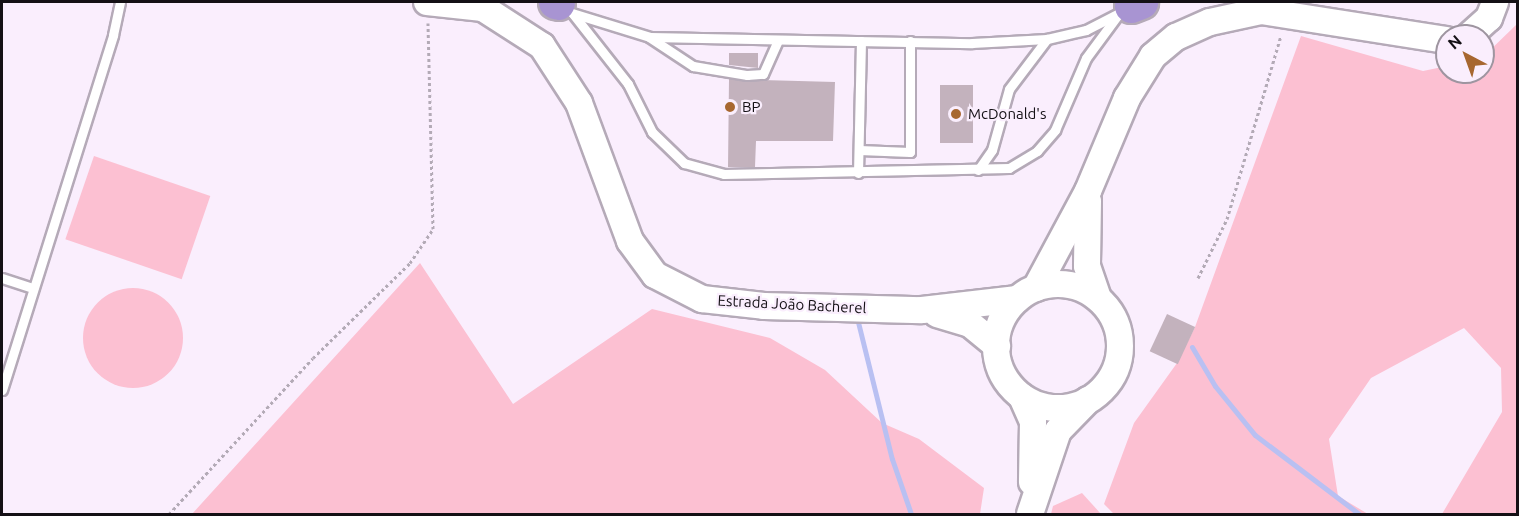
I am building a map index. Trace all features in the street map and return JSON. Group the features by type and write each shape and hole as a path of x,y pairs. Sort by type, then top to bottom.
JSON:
{"street":[{"name":"Estrada João Bacherel","path":"427,2 483,8 542,46 579,103 630,241 655,275 702,299 764,306 922,310 1026,293"},
{"path":"1483,24 1489,18 1496,2"},
{"path":"1031,512 1033,422 1022,397 1006,381 997,360 997,332 1005,312 1026,293 1088,191 1127,98 1153,56 1176,37 1210,22 1261,11 1435,38"},
{"path":"1031,512 1058,431 1113,374 1120,346 1116,325 1098,298 1087,266 1084,239 1088,191"},
{"path":"1026,293 1061,284 1079,287 1098,298"},
{"name":"Estrada João Bacherel","path":"922,310 970,324 997,346"},
{"path":"1022,397 1056,407 1088,400"}],"lane":[{"path":"2,390 113,35 120,2"},
{"path":"562,6 647,36 693,66 747,75 763,74 778,40"},
{"path":"562,6 628,84 652,132 684,163 724,174 858,173 1010,168 1037,151 1055,130 1086,58 1131,6"},
{"path":"647,36 910,42 1047,39 1086,30 1131,6"},
{"path":"978,170 992,150 1010,89 1047,39"},
{"path":"858,173 861,40"},
{"path":"859,150 910,152 910,42"},
{"path":"2,278 33,288"}],"path":[{"path":"169,514 313,358 410,263 433,229 427,2"},
{"path":"1198,278 1227,219 1286,14"}],"shaded area":[{"path":"1517,24 1517,514 1442,514 1502,412 1501,368 1464,328 1371,378 1329,439 1338,496 1368,514 1114,514 1104,504 1134,423 1177,363 1195,327 1301,36 1423,71 1435,68 1435,84 1495,84 1495,45"},
{"path":"94,156 210,196 182,279 65,239"},
{"path":"420,263 513,404 652,309 770,338 825,370 882,423 919,439 984,488 980,514 192,514"},
{"path":"133,288 152,292 169,302 179,319 183,338 179,357 169,374 152,384 133,388 114,384 97,374 87,357 83,338 87,319 97,302 114,292"},
{"path":"1082,493 1101,514 1051,514 1053,506"}],"building":[{"path":"729,53 758,53 758,68 729,65"},
{"path":"729,79 835,82 833,141 756,141 755,167 728,167"},
{"name":"McDonald's","path":"940,85 973,85 973,143 940,143"},
{"path":"1167,314 1195,327 1178,364 1150,351"}],"waterway":[{"path":"857,318 892,459 911,514"},
{"path":"1192,347 1215,386 1255,435 1359,514"}],"place":[{"name":"BP","path":"730,107"},
{"name":"McDonald's","path":"956,114"}]}
